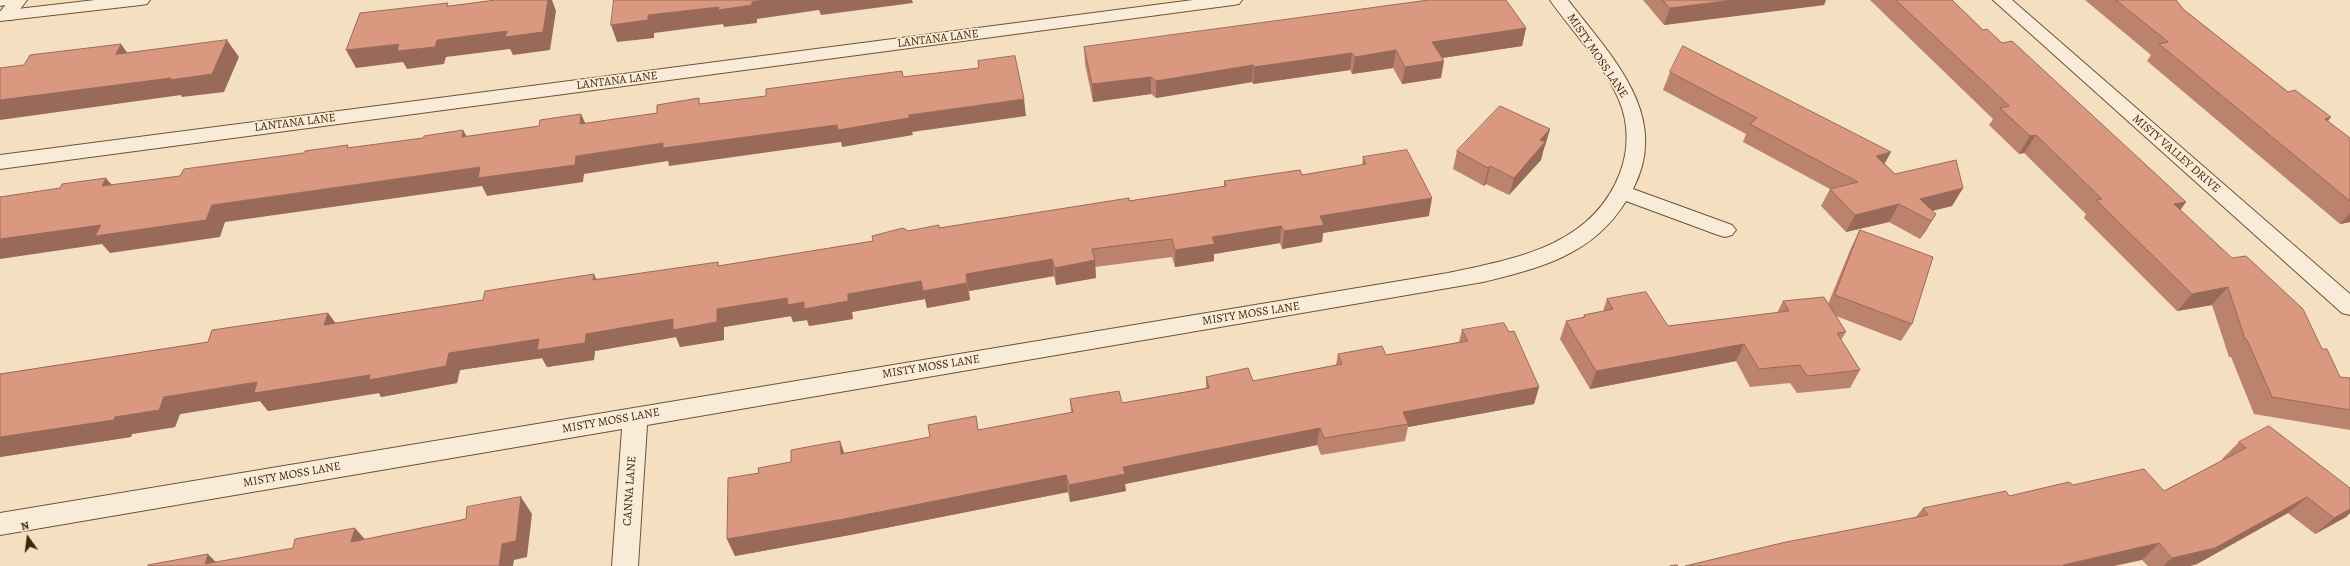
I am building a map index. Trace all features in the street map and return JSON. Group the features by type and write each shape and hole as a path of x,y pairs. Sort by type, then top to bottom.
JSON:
{"street":[{"path":"3,8 18,0"},
{"path":"3,8 141,0"},
{"name":"LANTANA LANE","path":"0,162 1233,0"},
{"name":"MISTY MOSS LANE","path":"0,524 635,416 1440,283 1504,269 1548,255 1587,234 1621,192 1634,163 1637,130 1628,99 1606,64 1559,0"},
{"name":"MISTY VALLEY DRIVE","path":"2002,0 2350,307"},
{"path":"1621,192 1725,230"},
{"name":"CANNA LANE","path":"625,566 635,416"}],"building":[{"path":"496,0 548,0 543,32 505,37 507,31 437,40 435,47 397,51 399,44 346,50 360,13 448,3 447,6"},
{"path":"614,0 765,0 752,2 752,5 718,10 719,7 648,15 648,20 611,25"},
{"path":"1429,0 1506,0 1526,28 1432,42 1444,61 1405,67 1396,50 1355,57 1352,53 1254,67 1253,65 1156,81 1151,77 1092,84 1084,47"},
{"path":"1663,0 1733,0 1670,8"},
{"path":"1896,0 1952,0 1983,30 1987,29 2002,43 2012,41 2186,202 2174,204 2232,258 2246,256 2303,309 2322,349 2327,349 2340,377 2350,378 2350,410 2272,397 2247,340 2245,339 2228,287 2192,294 2096,200 2102,199 2036,135 2030,136 2000,108 2009,106"},
{"path":"2116,0 2176,0 2183,9 2288,92 2295,90 2331,117 2325,119 2350,138 2350,201 2159,44 2168,42"},
{"path":"227,40 212,74 0,100 0,68 24,65 30,55 121,44 116,54"},
{"path":"1683,46 1891,152 1876,156 1895,174 1956,160 1963,188 1920,199 1936,214 1931,221 1899,204 1855,215 1830,189 1858,182 1750,124 1757,118 1670,72"},
{"path":"1015,56 1024,99 909,115 909,118 838,130 837,125 663,148 663,143 576,156 575,165 478,178 480,167 212,205 206,220 95,236 101,225 0,239 0,197 60,188 62,184 106,178 102,186 180,176 184,169 304,153 305,151 348,145 347,148 423,138 424,136 463,130 462,137 539,126 540,120 581,114 580,124 657,113 657,105 699,98 699,104 766,96 766,89 902,71 903,77 979,68 978,61"},
{"path":"1500,106 1550,129 1540,140 1545,142 1514,178 1490,166 1488,168 1457,151"},
{"path":"1407,150 1432,198 1320,216 1324,225 1284,231 1281,226 1212,237 1215,244 1175,250 1172,239 1092,249 1095,260 1055,268 1052,259 966,274 967,283 923,291 921,281 848,294 848,301 804,309 804,302 788,305 787,298 717,309 717,322 673,330 673,319 586,334 585,343 537,350 539,339 449,353 446,366 369,380 370,375 254,393 257,382 164,397 159,410 115,417 114,420 0,437 0,374 208,342 212,330 328,313 324,325 483,300 485,291 594,274 593,280 718,262 718,266 873,241 872,236 903,228 908,231 939,225 939,228 1129,198 1129,201 1226,186 1224,181 1300,170 1302,175 1366,164 1363,157"},
{"path":"1860,230 1933,257 1912,324 1835,295"},
{"path":"1646,292 1668,326 1789,311 1783,301 1824,297 1846,332 1837,333 1860,370 1807,376 1800,365 1759,369 1744,344 1596,371 1566,321 1585,317 1584,315 1613,309 1607,299"},
{"path":"1504,323 1509,332 1514,331 1539,387 1403,412 1408,424 1324,438 1320,428 1123,467 1125,474 1069,485 1066,475 844,519 727,539 728,478 759,473 758,468 791,462 791,450 840,441 841,454 930,437 928,425 976,416 978,430 1073,412 1070,399 1119,391 1122,403 1209,388 1206,377 1248,368 1253,381 1342,364 1338,354 1382,346 1386,355 1468,341 1462,330"},
{"path":"2269,426 2350,488 2350,509 2334,518 2307,497 2215,548 2172,558 2159,543 2063,565 2064,566 1685,566 1786,542 1928,515 1923,508 2006,491 2009,496 2069,482 2073,485 2144,469 2164,491 2246,448 2239,442"},
{"path":"521,497 516,541 502,544 499,566 148,566 208,554 205,564 293,548 295,539 355,528 351,542 466,519 467,507"}]}
